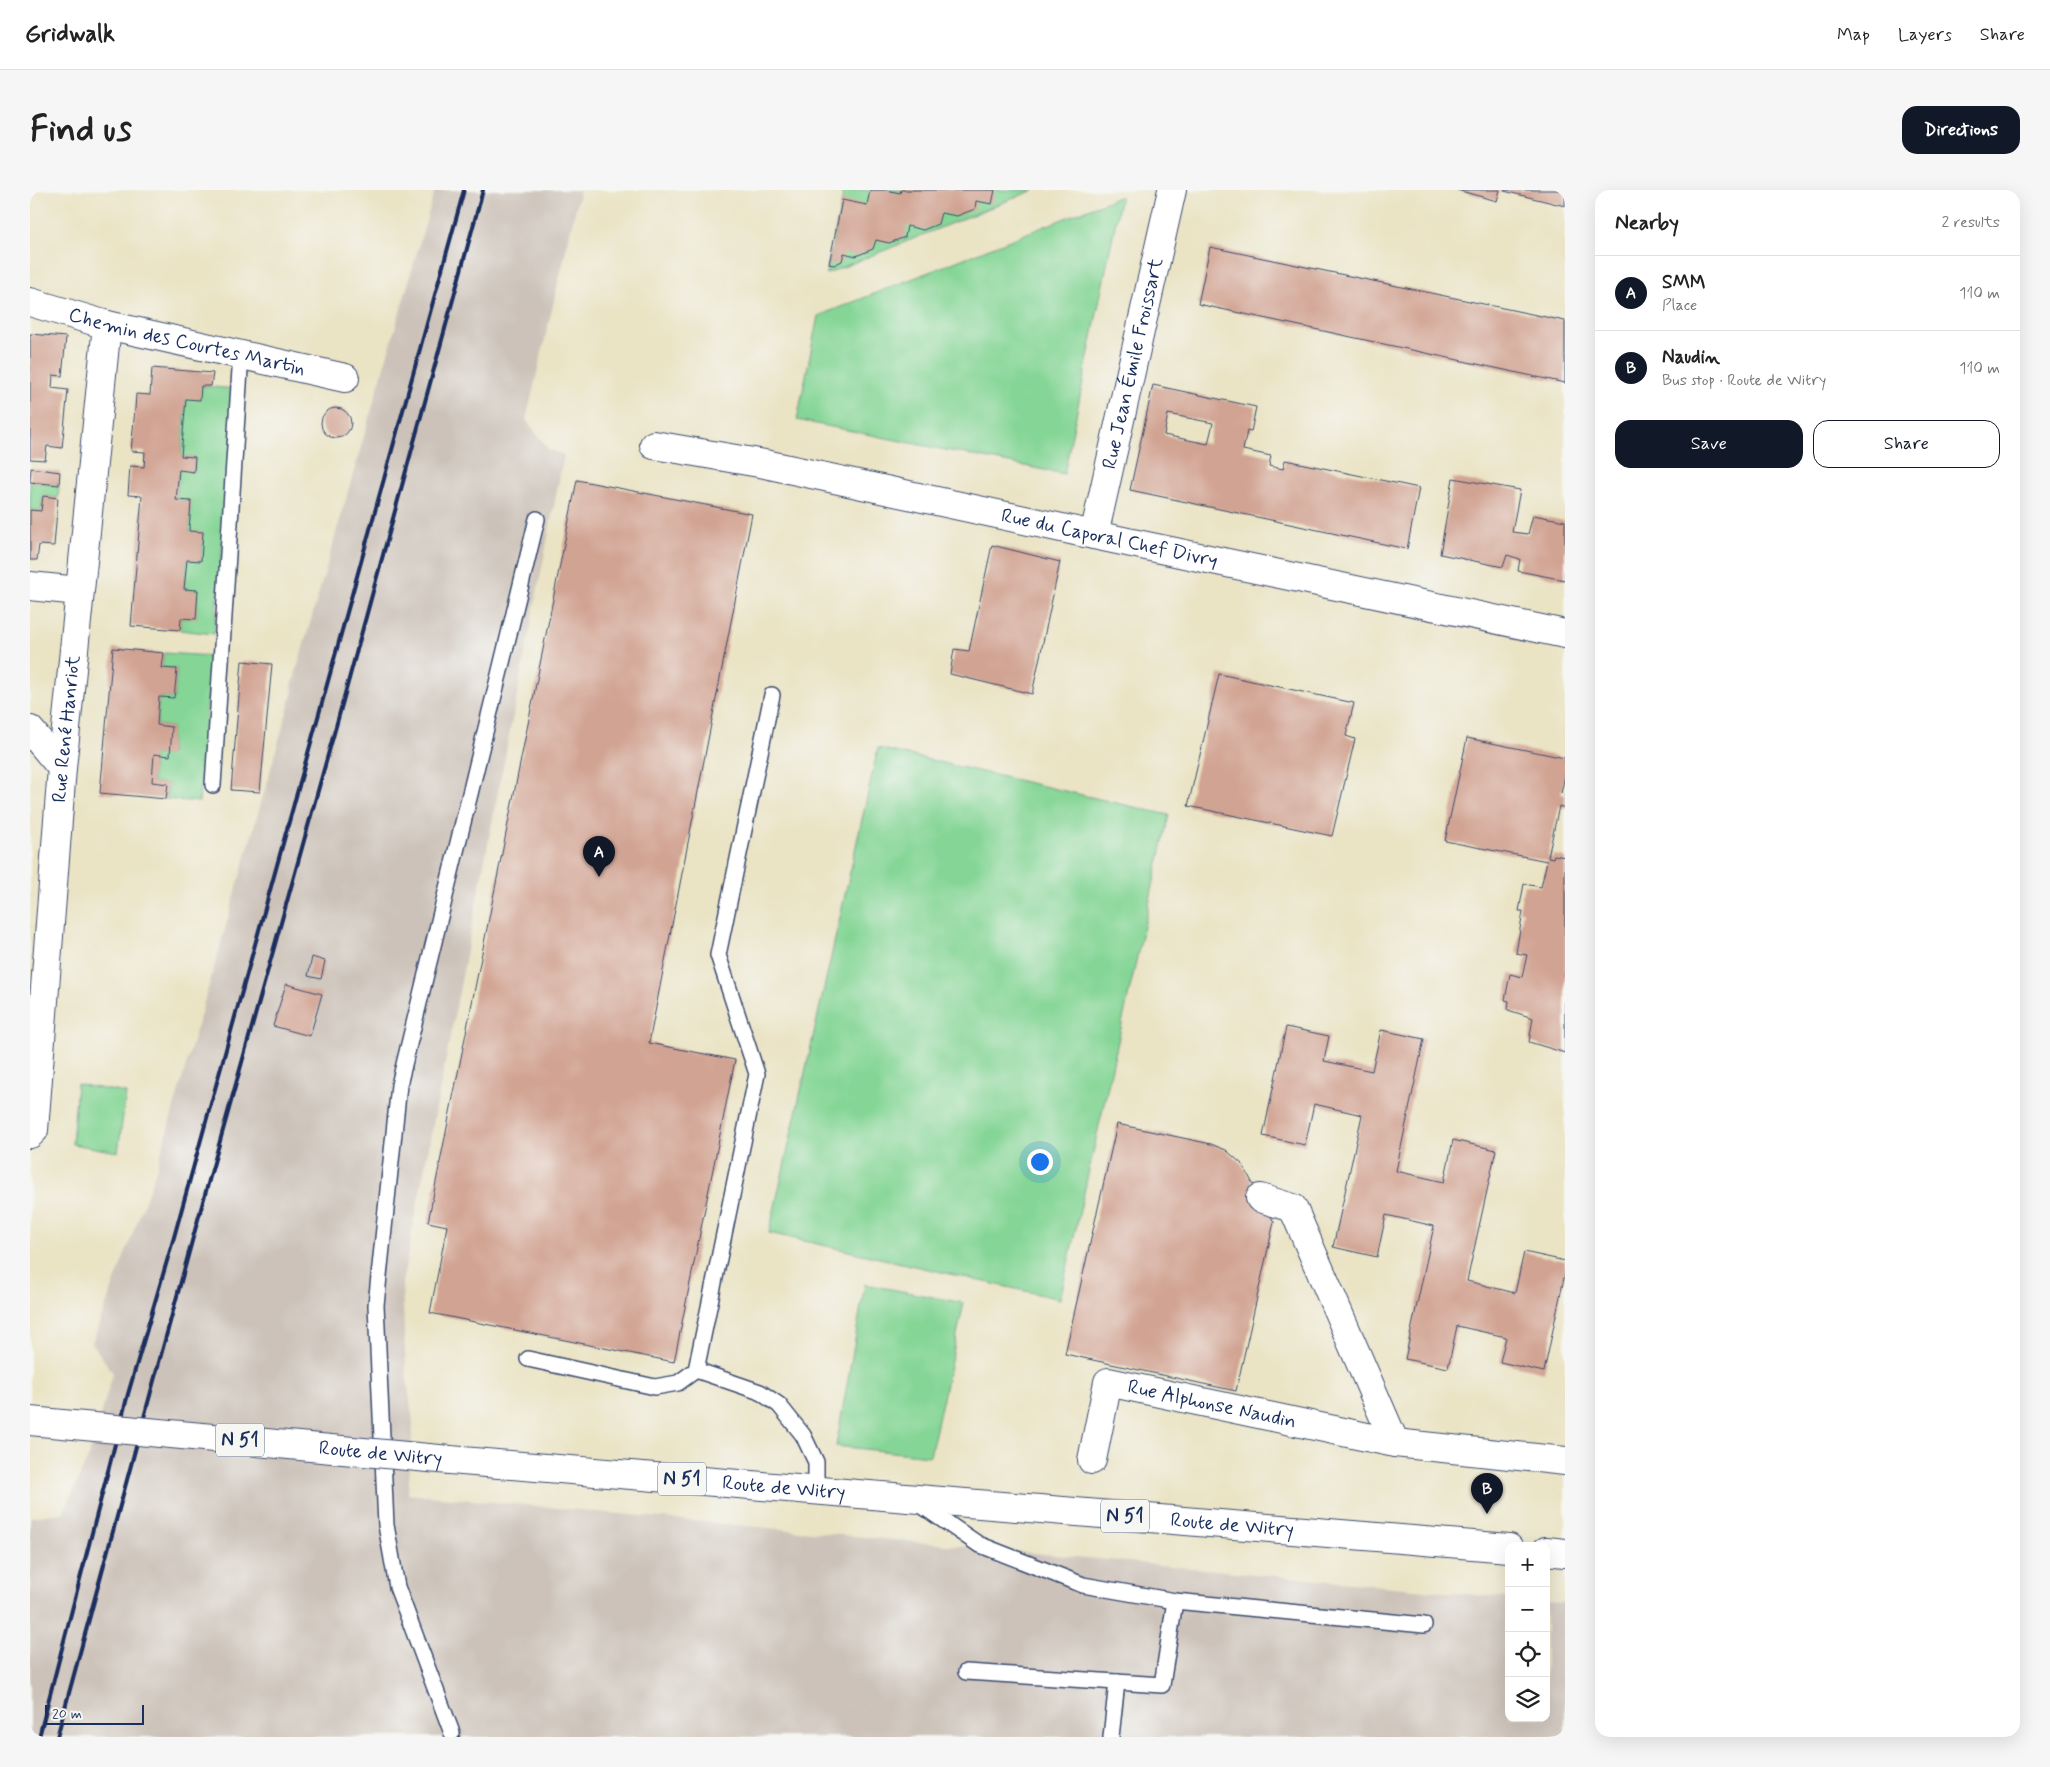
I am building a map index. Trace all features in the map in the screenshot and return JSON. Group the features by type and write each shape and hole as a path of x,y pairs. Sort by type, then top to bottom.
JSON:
{"street":[{"name":"Rue Jean Émile Froissart","path":"1094,535 1172,190"},
{"name":"Chemin des Courtes Martin","path":"30,302 107,325 345,378"},
{"name":"Rue René Hanriot","path":"30,1134 34,1130 62,768 107,325"},
{"name":"Rue du Caporal Chef Divry","path":"654,445 765,464 1565,634"},
{"path":"30,586 80,591"},
{"path":"30,730 62,768"},
{"path":"1260,1198 1293,1208 1395,1443"},
{"name":"Rue Alphonse Naudin","path":"1092,1460 1108,1382 1395,1443 1565,1461"},
{"name":"Route de Witry","path":"30,1421 450,1460 1505,1548"},
{"path":"1550,1551 1565,1553"}],"lane":[{"path":"214,785 241,354"},
{"path":"456,1736 397,1587 386,1525 376,1305 399,1085 537,518"},
{"path":"528,1359 655,1387 678,1383 696,1370 757,1074 718,955 772,695"},
{"path":"696,1370 760,1392 779,1405 803,1435 816,1462 816,1491"},
{"path":"913,1499 978,1544 1083,1586 1175,1601 1424,1625"},
{"path":"966,1672 1162,1685 1175,1601"},
{"path":"1111,1737 1116,1682"}],"shaded area":[{"path":"435,190 580,190 526,420 549,450 564,455 402,1283 406,1372 413,1423 408,1494 1505,1598 1505,1722 1550,1722 1550,1602 1565,1603 1565,1737 30,1737 30,1517 63,1513 88,1458 113,1373 92,1343 155,1174 293,691 292,686"}],"green space":[{"path":"844,190 1034,190 826,274"},
{"path":"1121,196 1064,474 797,420 818,316"},
{"path":"201,386 237,389 214,634 180,630 181,618 196,618 198,590 184,589 187,560 201,561 203,533 189,531 191,501 176,500 179,470 194,471 195,457 181,456 186,399"},
{"path":"30,482 59,485 58,498 43,496 41,511 30,510"},
{"path":"164,653 211,656 199,802 166,799 168,784 152,782 154,754 170,755 172,727 157,725 159,697 174,698 177,669 162,668"},
{"path":"878,748 1169,815 1060,1299 769,1233"},
{"path":"77,1084 126,1093 118,1152 72,1144"},
{"path":"865,1284 964,1303 930,1456 836,1446"}],"building":[{"path":"870,190 886,190 900,193 901,190 995,190 992,204 976,201 975,209 957,216 941,213 938,224 923,230 907,226 905,237 889,243 876,240 873,249 856,256 844,253 842,261 834,265 829,264 842,200 867,205"},
{"path":"1457,190 1500,190 1497,201"},
{"path":"1504,190 1565,190 1565,206 1504,191"},
{"path":"1210,247 1565,321 1565,383 1198,304"},
{"path":"30,334 66,337 62,376 53,375 52,388 68,390 62,448 47,446 45,460 30,459"},
{"path":"152,368 213,373 211,386 201,386 200,400 186,399 181,456 195,457 194,472 179,470 176,500 191,501 189,531 203,532 201,561 187,560 184,589 198,590 196,619 181,618 180,630 131,626 142,496 128,495 130,466 144,467 145,452 131,451 136,394 150,395"},
{"path":"1153,385 1256,407 1251,432 1247,431 1243,450 1271,456 1269,466 1283,469 1285,460 1419,488 1407,549 1130,490","holes":["1168,414 1213,423 1208,444 1164,435"]},
{"path":"336,408 347,412 351,423 347,434 336,438 325,434 321,423 325,412"},
{"path":"31,468 60,472 59,485 30,482"},
{"path":"1453,478 1520,490 1512,532 1528,534 1533,515 1565,521 1565,580 1518,571 1520,559 1507,555 1503,567 1440,554"},
{"path":"577,480 752,514 649,1043 735,1060 674,1362 430,1313 447,1226 428,1222"},
{"path":"43,496 58,498 54,546 39,545 37,560 30,560 30,510 41,511"},
{"path":"992,545 1060,562 1032,694 950,674 954,649 969,651"},
{"path":"113,648 164,653 162,668 177,669 174,698 159,697 157,725 172,727 170,756 154,754 152,782 168,784 166,799 100,793"},
{"path":"242,661 272,664 260,792 231,790"},
{"path":"1219,674 1354,703 1346,736 1355,739 1332,836 1188,806"},
{"path":"1467,738 1565,758 1565,776 1561,793 1565,794 1565,808 1559,806 1548,857 1553,858 1554,855 1565,857 1565,1053 1529,1042 1533,1018 1508,1010 1509,1001 1505,1000 1510,974 1522,977 1527,955 1516,953 1523,911 1519,911 1524,884 1541,887 1547,861 1445,841"},
{"path":"312,957 325,961 321,979 308,976"},
{"path":"286,984 322,994 310,1036 273,1026"},
{"path":"1286,1027 1329,1036 1324,1061 1372,1071 1381,1030 1424,1039 1396,1171 1444,1182 1453,1140 1496,1150 1467,1281 1515,1293 1524,1252 1565,1261 1565,1273 1544,1372 1500,1362 1506,1337 1457,1326 1448,1368 1405,1359 1434,1226 1386,1215 1377,1257 1333,1247 1362,1115 1314,1104 1305,1145 1263,1136"},
{"path":"1117,1124 1211,1144 1226,1150 1242,1164 1274,1222 1236,1391 1065,1354"}],"railway":[{"path":"39,1737 128,1394 174,1237 464,190"},
{"path":"57,1737 192,1241 483,190"}],"place":[{"name":"SMM","path":"599,877"},
{"name":"Naudin","path":"1487,1514"}]}
